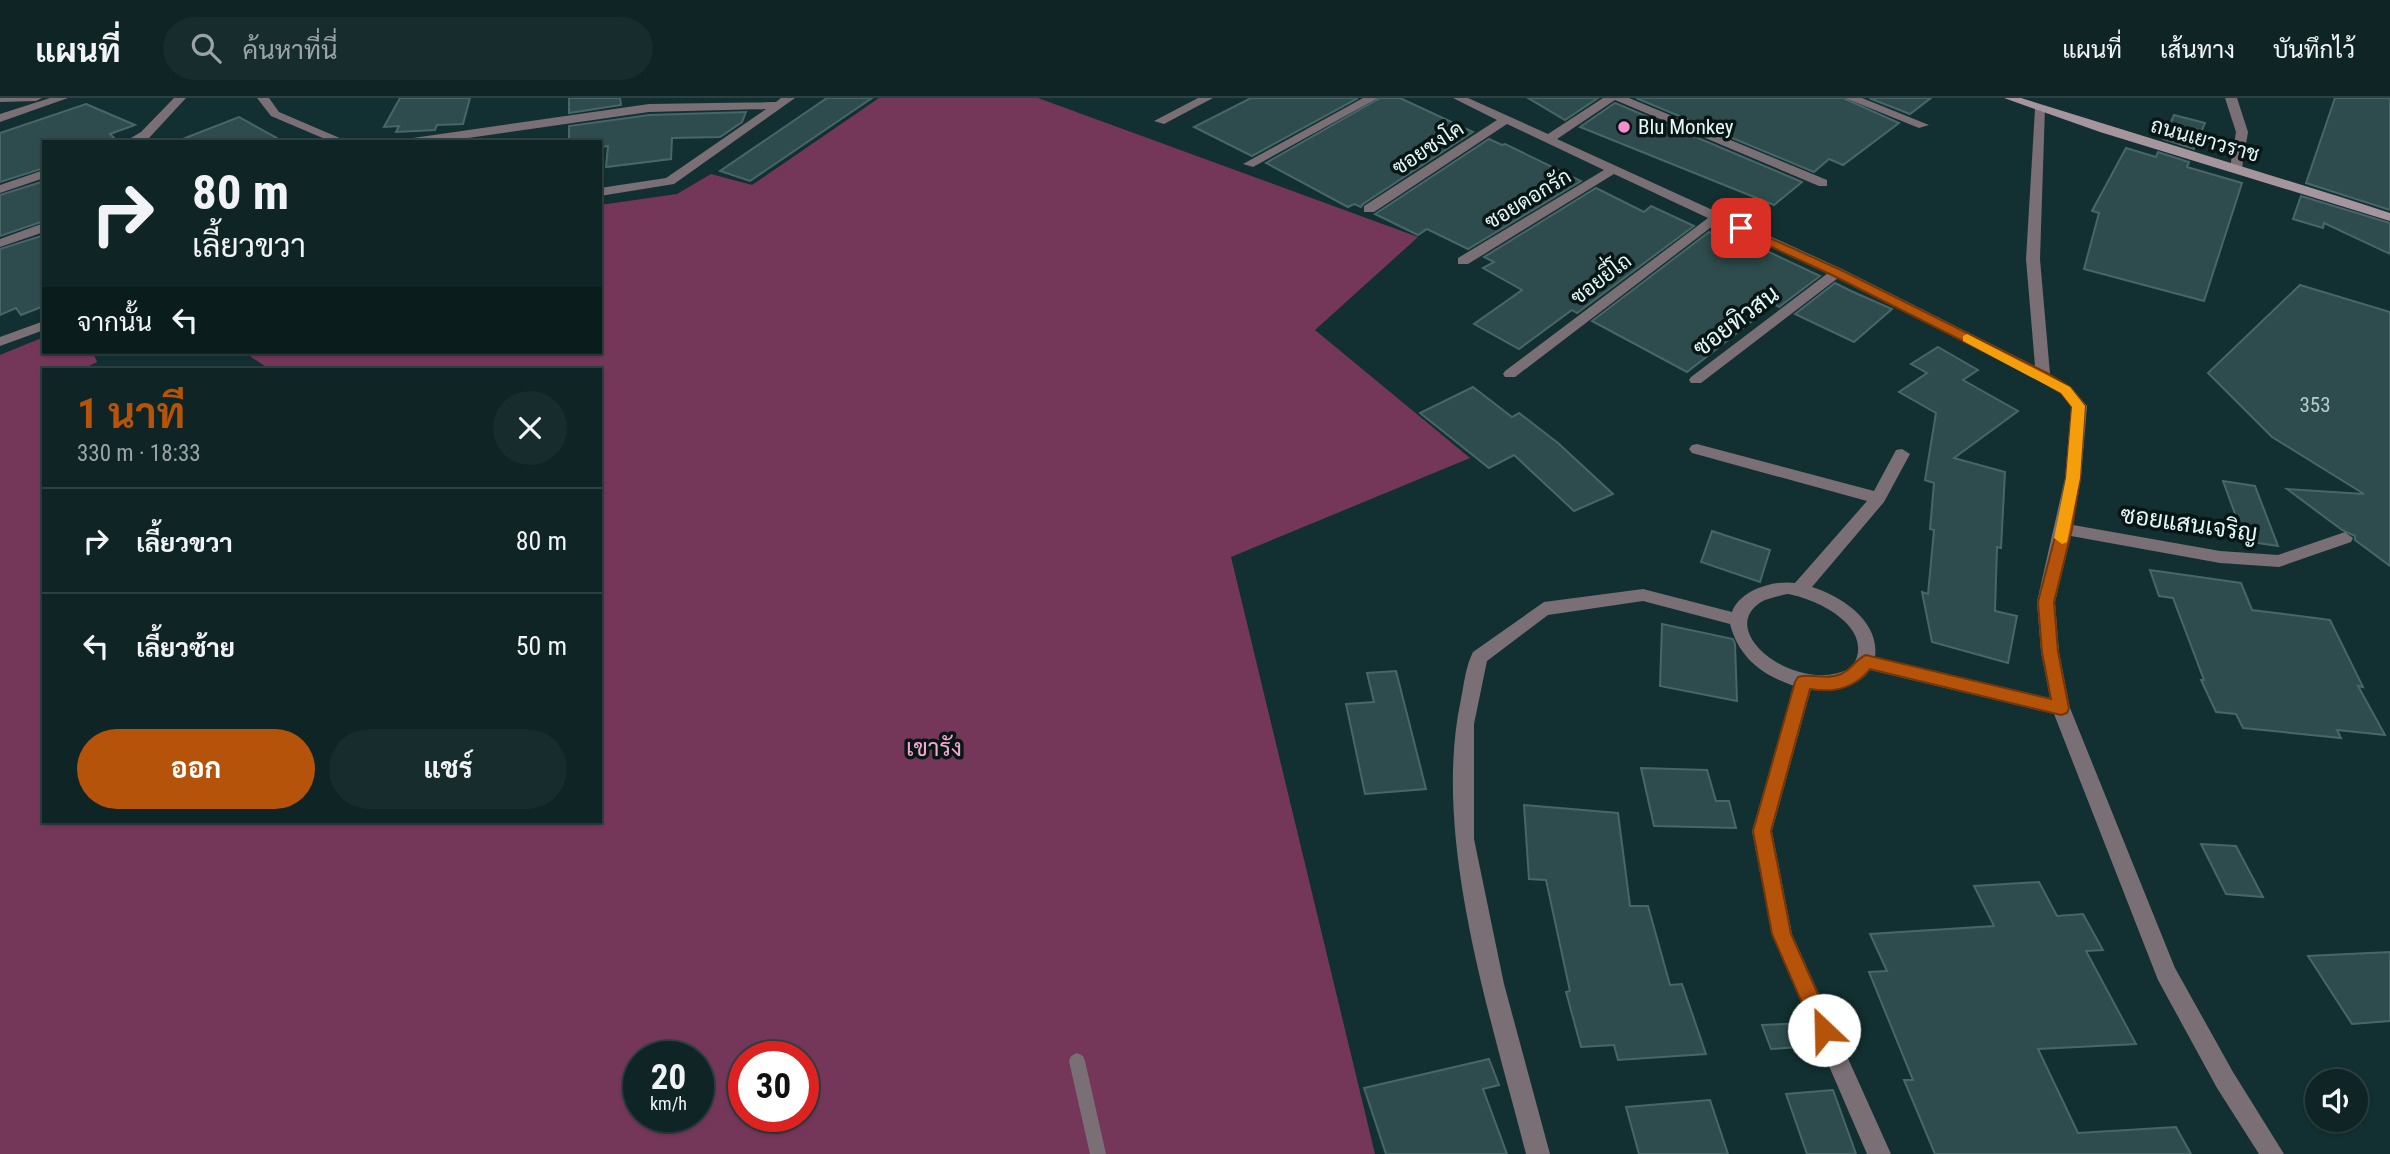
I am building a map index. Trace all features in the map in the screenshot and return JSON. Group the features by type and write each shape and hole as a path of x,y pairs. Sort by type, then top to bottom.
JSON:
{"main road":[{"name":"ถนนเยาวราช","path":"2010,98 2141,142 2236,168 2390,217"}],"street":[{"path":"0,99 36,98"},
{"path":"0,118 62,98"},
{"path":"134,140 145,135 180,98"},
{"path":"263,98 275,114 338,140"},
{"path":"1160,121 1207,98"},
{"path":"1249,164 1372,98"},
{"path":"1459,98 1837,272 2043,376 2066,390 2079,406 2073,478 2046,602 2050,652 2061,708 2166,973 2225,1080 2272,1154"},
{"path":"1549,138 1611,98"},
{"path":"1619,98 1823,183"},
{"path":"1851,98 1923,125"},
{"path":"2231,98 2242,132 2236,168"},
{"path":"427,140 649,108 783,102"},
{"path":"602,192 670,181 783,102"},
{"path":"2041,109 2034,259 2043,376"},
{"name":"ซอยชงโค","path":"1369,209 1507,119"},
{"name":"ซอยดอกรัก","path":"1463,261 1614,169"},
{"path":"0,189 42,175"},
{"name":"ซอยยี่โถ","path":"1510,374 1717,217"},
{"path":"0,243 42,228"},
{"name":"ซอยทิวสน","path":"1696,380 1837,272"},
{"path":"0,342 42,326"},
{"path":"1698,449 1878,498"},
{"path":"1799,590 1878,498 1902,454"},
{"name":"ซอยแสนเจริญ","path":"2064,529 2220,557 2279,561 2345,538"},
{"path":"1799,590 1821,596 1853,617 1864,633 1868,650 1866,662 1856,675 1839,682 1804,682 1775,673 1760,663 1746,647 1738,620 1740,610 1750,598 1767,591 1799,590"},
{"path":"1538,1154 1493,984 1464,839 1465,724 1479,657 1544,609 1556,607 1643,595 1738,620"},
{"path":"1866,662 2061,708"},
{"path":"1804,682 1762,831 1782,934 1879,1154"}],"lane":[{"path":"1077,1061 1098,1154"}],"green space":[{"name":"เขารัง","path":"879,98 1038,98 1418,237 1315,330 1470,458 1231,557 1375,1154 0,1154 0,355 42,338 42,354 94,354 97,362 85,368 42,368 42,823 602,823 602,368 268,368 247,354 602,354 602,205 677,194 711,174 752,185"}],"building":[{"path":"400,98 470,98 463,124 437,125 435,130 396,132 399,126 384,127"},
{"path":"569,98 620,98 621,105 569,113"},
{"path":"827,98 872,98 750,181 720,171"},
{"path":"1251,98 1358,98 1252,156 1194,127"},
{"path":"1380,98 1400,98 1473,132 1361,207 1354,204 1348,207 1266,163"},
{"path":"1528,98 1598,98 1565,120"},
{"path":"1636,98 1843,98 1899,123 1843,165 1829,159 1814,172"},
{"path":"1869,98 1931,98 1910,114"},
{"path":"2335,98 2390,98 2390,210 2306,183"},
{"path":"1615,103 1802,182 1774,205 1580,127"},
{"path":"86,104 135,125 110,134 116,140 42,140 42,169 0,182 0,133"},
{"path":"746,112 742,122 720,137 672,138 671,159 606,167 608,146 602,147 602,140 569,140 569,126 649,115"},
{"path":"2174,115 2205,123 2194,149 2163,139"},
{"path":"239,117 280,140 180,140"},
{"path":"1489,139 1581,181 1468,249 1427,229 1418,235 1375,214"},
{"path":"2126,148 2156,157 2158,152 2189,162 2187,167 2242,183 2204,301 2084,269 2099,213 2092,211"},
{"path":"42,182 42,222 0,236 0,195"},
{"path":"1596,188 1644,212 1651,206 1694,226 1577,313 1572,310 1519,349 1474,324 1522,290 1483,268 1494,262 1484,257"},
{"path":"2301,196 2390,223 2390,254 2324,223 2323,228 2293,219"},
{"path":"1709,232 1729,242 1737,237 1820,276 1779,307 1774,304 1687,372 1592,321"},
{"path":"42,236 42,307 21,315 16,308 0,315 0,249"},
{"path":"1835,283 1892,309 1854,342 1795,314"},
{"path":"2300,285 2390,312 2390,566 2355,540 2355,536 2342,530 2287,489 2364,494 2272,437 2208,373"},
{"path":"1938,347 1978,370 1963,380 2018,411 1954,458 2005,472 2001,548 1997,547 1995,611 2017,616 2008,663 1932,642 1922,592 1928,594 1934,530 1930,529 1934,483 1925,480 1936,413 1899,392 1927,373 1911,364"},
{"path":"1473,387 1512,417 1519,413 1558,443 1613,494 1574,511 1514,455 1489,468 1420,413"},
{"path":"2223,481 2255,486 2278,546 2245,541"},
{"path":"1712,531 1770,550 1760,582 1701,562"},
{"path":"2150,570 2241,583 2252,610 2330,620 2363,687 2358,686 2385,735 2337,730 2341,738 2243,728 2236,714 2216,712 2201,680 2204,680 2173,598 2159,596"},
{"path":"1662,624 1733,639 1737,701 1660,686"},
{"path":"1396,671 1426,789 1365,794 1346,704 1374,702 1367,673"},
{"path":"1641,768 1707,770 1716,801 1729,801 1736,828 1654,826"},
{"path":"1524,805 1618,813 1630,906 1648,906 1670,985 1682,984 1706,1054 1618,1060 1614,1045 1581,1047 1566,992 1570,991 1546,880 1529,879"},
{"path":"2201,844 2236,846 2263,897 2226,894"},
{"path":"2039,882 2057,916 2083,914 2103,950 2086,951 2136,1044 2038,1049 2078,1133 2176,1127 2191,1154 1935,1154 1904,1080 1913,1080 1869,972 1887,971 1870,934 1994,926 1974,886"},
{"path":"2390,952 2390,1021 2352,1024 2308,956"},
{"path":"1808,1023 1816,1046 1771,1049 1762,1025"},
{"path":"1489,1059 1499,1085 1483,1089 1507,1154 1386,1154 1364,1088"},
{"path":"1833,1090 1856,1154 1807,1154 1786,1094"},
{"path":"1710,1100 1728,1154 1639,1154 1626,1107"}],"slow traffic":[{"path":"1967,338 2043,376 2066,390 2079,406 2073,478 2062,538"}],"place":[{"name":"Blu Monkey","path":"1624,127"}],"route":[{"path":"1741,228 1837,272 2043,376 2066,390 2079,406 2073,478 2046,602 2050,652 2061,708 1866,662 1856,675 1839,682 1804,682 1762,831 1782,934 1824,1030"}]}
